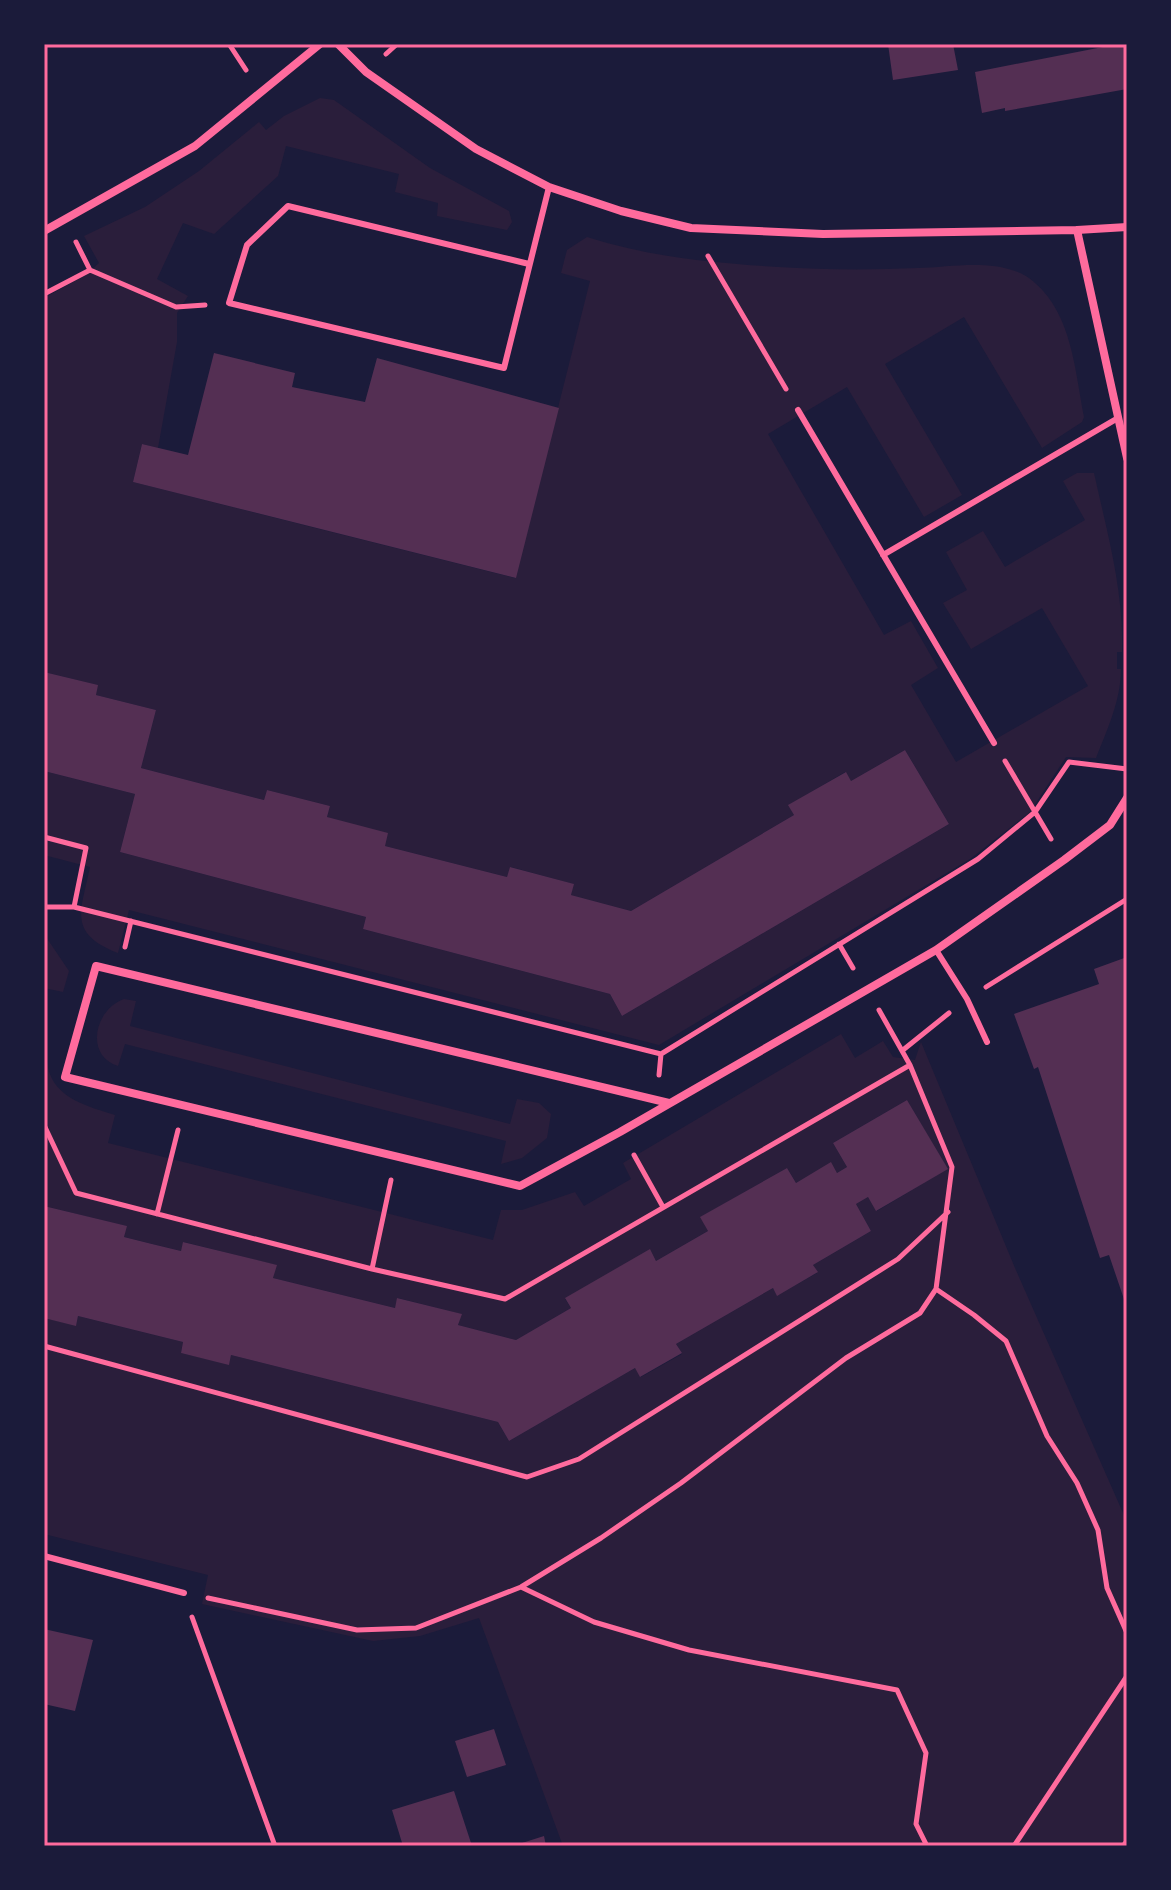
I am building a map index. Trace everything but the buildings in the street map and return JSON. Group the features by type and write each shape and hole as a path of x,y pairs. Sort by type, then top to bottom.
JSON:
{"street":[{"path":"44,231 195,146 320,44"},
{"path":"338,44 366,72 476,149 549,187 621,211 691,228 823,234 1127,227"},
{"path":"1077,230 1127,458"},
{"path":"669,1103 96,966 65,1077 520,1186 669,1103 867,991 936,950 1110,825 1127,798"}],"lane":[{"path":"529,264 288,206 247,245 229,303 504,368 549,187"},
{"path":"798,410 994,743"},
{"path":"883,555 1118,418"},
{"path":"936,950 967,999 987,1042"},
{"path":"44,1556 184,1593"}],"path":[{"path":"64,220 90,270 176,307 229,303"},
{"path":"691,228 784,386"},
{"path":"44,294 90,270"},
{"path":"1005,761 1064,860"},
{"path":"46,907 74,907 661,1054 978,859 1035,812 1069,762 1127,769"},
{"path":"44,837 86,848 74,907"},
{"path":"903,1050 967,999 1127,899"},
{"path":"184,1593 357,1630 416,1628 521,1587 601,1538 681,1483 846,1358 920,1313 936,1289 952,1167 903,1050 839,944"},
{"path":"657,1100 661,1054"},
{"path":"44,1125 76,1193 372,1269 505,1299 910,1065"},
{"path":"157,1214 184,1105"},
{"path":"636,1160 663,1207"},
{"path":"44,1346 527,1477 579,1459 898,1259 948,1211"},
{"path":"372,1269 384,1216"},
{"path":"936,1289 1006,1341 1047,1436 1077,1483 1098,1530 1107,1588 1127,1633"},
{"path":"521,1587 594,1622 689,1650 897,1690 926,1753 916,1824 927,1846"},
{"path":"184,1593 275,1846"},
{"path":"1014,1846 1127,1676"},
{"path":"1123,1846 1127,1841"}],"shaded area":[{"path":"320,98 334,100 430,168 509,211 512,222 507,230 437,216 438,203 395,192 399,174 286,146 278,176 214,234 183,223 157,279 188,296 177,313 177,342 158,448 142,444 133,482 515,578 590,281 561,273 567,250 587,237 658,254 754,265 848,269 967,265 1004,268 1033,281 1057,311 1070,345 1084,417 1082,422 1042,448 964,317 885,364 962,495 924,517 847,387 768,434 884,635 911,621 938,668 911,685 956,762 1088,686 1042,608 971,649 943,603 967,590 946,552 983,531 1005,567 1085,520 1063,481 1077,473 1094,473 1114,562 1122,629 1122,652 1117,652 1117,669 1121,669 1119,692 1096,758 1066,757 1030,812 970,859 659,1045 129,910 118,953 91,937 84,929 81,908 90,867 44,855 44,771 135,794 120,852 366,917 363,929 610,994 622,1016 949,824 905,750 851,781 845,772 789,805 794,815 631,911 571,895 573,884 511,867 507,877 385,846 327,817 330,806 267,790 264,800 141,768 156,710 96,695 97,685 44,672 44,298 86,275 99,263 84,236 145,207 199,171 259,122 266,130 284,116"},
{"path":"44,934 69,971 63,992 44,988"},
{"path":"124,999 136,1001 130,1026 510,1124 517,1099 539,1103 551,1114 547,1138 522,1158 501,1164 506,1141 125,1044 118,1066 101,1052 97,1032 106,1012"},
{"path":"841,1034 855,1058 883,1041 893,1057 915,1060 921,1042 1015,1268 1127,1522 1127,1846 563,1846 479,1618 420,1636 373,1641 202,1604 208,1575 44,1534 44,1318 76,1325 78,1316 183,1342 181,1353 229,1364 231,1355 498,1422 509,1441 635,1368 641,1377 682,1354 676,1344 773,1288 778,1295 817,1273 813,1265 871,1231 856,1204 868,1197 877,1211 947,1169 907,1100 833,1143 847,1167 837,1173 831,1163 796,1183 787,1168 701,1217 708,1231 656,1261 650,1250 565,1299 571,1308 516,1340 458,1325 461,1314 398,1298 395,1308 273,1278 276,1265 184,1242 181,1251 124,1237 126,1226 44,1206 44,1036 48,1068 58,1087 75,1100 115,1115 108,1143 493,1240 501,1210 522,1210 575,1192 584,1206 631,1179 623,1163"}]}
